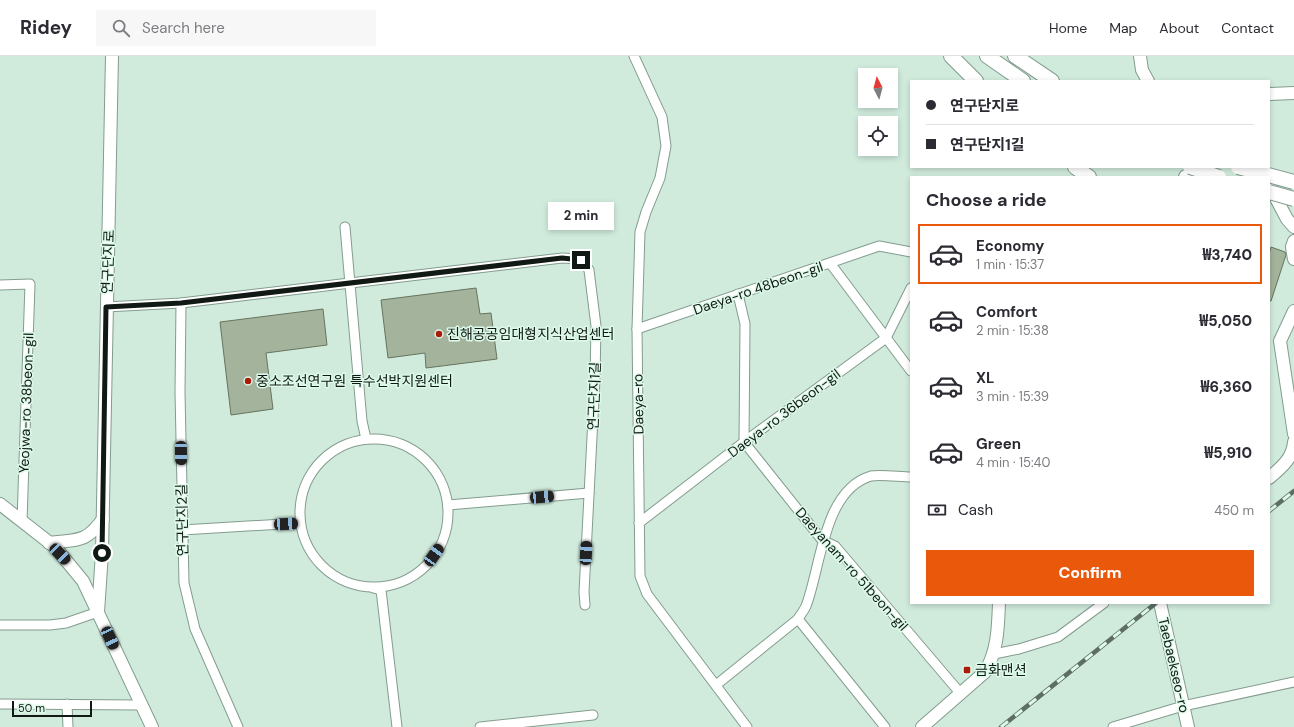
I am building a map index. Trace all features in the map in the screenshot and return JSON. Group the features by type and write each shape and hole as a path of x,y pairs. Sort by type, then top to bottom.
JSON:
{"main road":[{"path":"951,56 975,80"},
{"path":"987,56 1022,80"},
{"path":"1015,56 1051,80"},
{"path":"1076,168 1088,176"},
{"path":"1193,168 1215,176"},
{"path":"1188,176 1205,168"},
{"path":"1242,168 1294,182"},
{"path":"1270,192 1294,199"}],"street":[{"name":"연구단지로","path":"98,612 103,519 112,56"},
{"name":"Daeya-ro","path":"634,56 662,117 666,146 660,178 646,212 640,232 637,329 639,565 644,589 747,727"},
{"path":"1140,56 1142,70 1147,80"},
{"path":"1270,94 1294,93"},
{"path":"1254,168 1262,176"},
{"path":"1270,188 1287,219 1294,227"},
{"path":"345,228 362,420 366,440"},
{"path":"1294,241 1292,254 1294,259"},
{"name":"Daeya-ro 48beon-gil","path":"637,329 879,246 910,252"},
{"name":"연구단지1길","path":"106,307 181,303 562,258 581,260 589,270 596,326 585,605"},
{"path":"830,263 910,370"},
{"name":"Yeojwa-ro 38beon-gil","path":"0,285 30,284 22,521"},
{"name":"Daeya-ro 36beon-gil","path":"639,523 744,442 886,338 910,290"},
{"path":"738,294 745,324 744,442"},
{"name":"연구단지2길","path":"181,303 180,392 184,583 195,629 238,727"},
{"path":"1294,311 1290,324 1281,336 1280,348 1294,434"},
{"path":"371,587 392,585 412,577 428,564 440,547 447,527 448,505 442,483 429,464 411,449 390,441 366,440 343,446 324,459 309,478 301,500 300,524 306,543 317,561 332,575 344,581 381,590 397,727"},
{"name":"Daeyanam-ro 51beon-gil","path":"744,442 822,540 835,546 961,694"},
{"path":"1270,477 1288,459 1293,449"},
{"path":"716,685 798,619 806,606 822,540 841,499 855,485 871,476 910,477"},
{"path":"448,505 589,493"},
{"path":"0,504 49,543 66,560 83,581 152,727"},
{"path":"49,543 87,537 94,532 103,519"},
{"path":"182,530 300,524"},
{"path":"922,727 985,672 994,654 998,627 999,604"},
{"path":"994,654 1019,649 1058,637 1103,604"},
{"name":"Taebaekseo-ro","path":"1160,604 1188,727"},
{"path":"0,625 50,625 66,623 98,612"},
{"path":"798,619 886,727"},
{"path":"1113,727 1183,706 1294,682"},
{"path":"0,704 141,705"},
{"path":"67,704 68,727"},
{"path":"480,727 593,715"}],"building":[{"path":"1271,247 1285,252 1286,255 1271,301 1270,301"},
{"name":"진해공공임대형지식산업센터","path":"476,288 480,314 491,313 497,359 426,368 425,353 388,358 381,300"},
{"name":"중소조선연구원 특수선박지원센터","path":"323,309 327,345 266,353 273,409 231,415 220,322"}],"railway":[{"path":"1270,510 1294,491"},
{"path":"1001,727 1155,604"}],"place":[{"name":"진해공공임대형지식산업센터","path":"439,334"},
{"name":"중소조선연구원 특수선박지원센터","path":"248,381"},
{"name":"금화맨션","path":"967,670"}],"route":[{"path":"102,553 107,347 106,307 181,303 562,258 581,260"}]}
